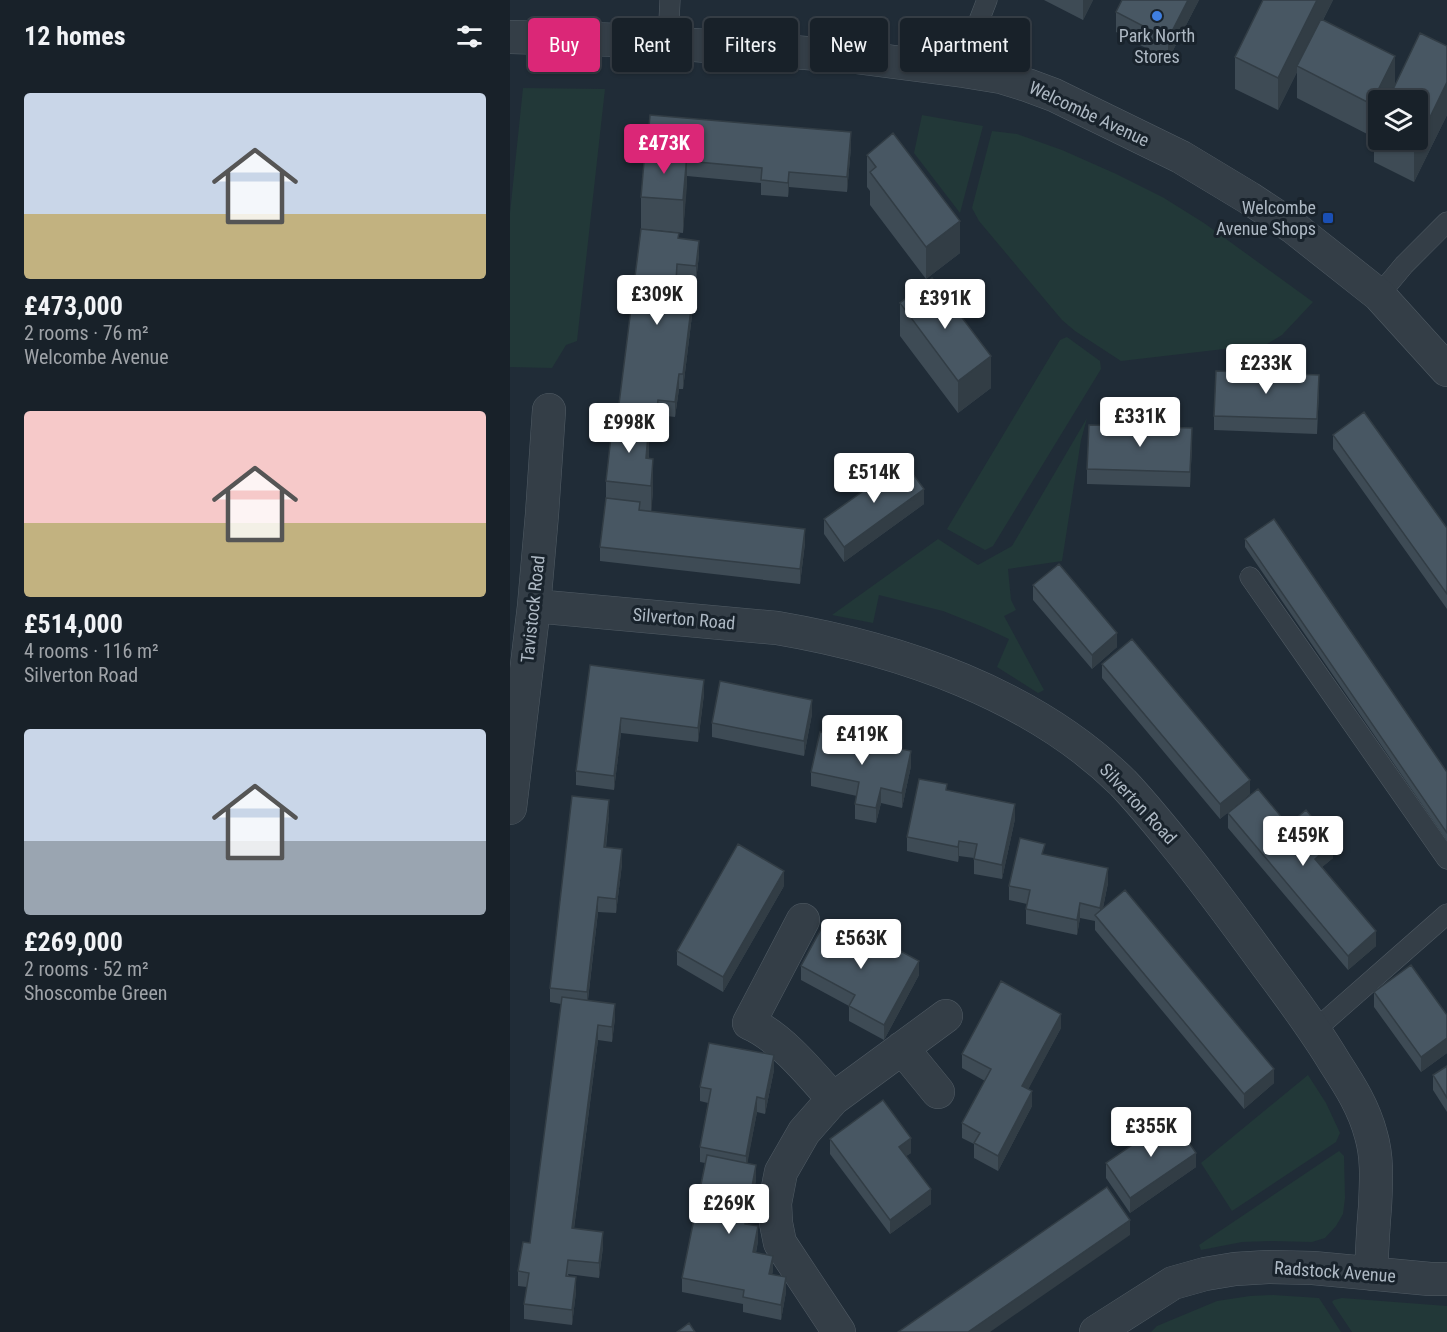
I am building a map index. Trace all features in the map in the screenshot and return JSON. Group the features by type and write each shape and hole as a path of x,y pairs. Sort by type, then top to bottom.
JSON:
{"street":[{"name":"Welcombe Avenue","path":"510,37 612,40"},
{"name":"Welcombe Avenue","path":"692,45 848,56 900,63"},
{"name":"Welcombe Avenue","path":"970,72 1001,77 1054,95 1181,157 1250,198 1293,227 1379,295 1447,370"},
{"name":"Tavistock Road","path":"511,790 534,606 549,410"},
{"name":"Silverton Road","path":"534,606 766,627 811,634 901,657 976,686 1028,713 1097,759 1153,816 1203,878 1315,1030 1355,1095 1364,1114 1375,1151 1377,1170 1371,1274"},
{"path":"803,920 749,1023 761,1028 780,1044 833,1099"},
{"path":"839,1332 780,1243 775,1203 781,1172 804,1132 833,1099 946,1016"},
{"path":"902,1048 938,1092"},
{"name":"Radstock Avenue","path":"1096,1332 1173,1283 1235,1269 1313,1268 1447,1279"}],"lane":[{"path":"669,18 670,0"},
{"path":"980,18 987,0"},
{"path":"1379,295 1404,265 1447,222"},
{"path":"1250,577 1447,859"},
{"path":"1315,1030 1447,914"}],"green space":[{"path":"523,88 605,89 577,341 566,345 552,368 510,367 510,213"},
{"path":"922,115 983,126 960,213 914,153"},
{"path":"992,131 1017,134 1062,150 1164,198 1204,223 1313,302 1282,335 1267,344 1121,361 1062,320 979,221 972,208"},
{"path":"1067,337 1100,361 1101,369 993,546 985,550 947,529 1060,340"},
{"path":"1087,418 1081,440 1062,561 1008,569 1011,600 1016,610 1004,616 1044,690 1038,693 997,667 1009,639 943,611 879,595 873,623 832,615 938,539 978,565 1012,546"},
{"path":"1308,1075 1326,1103 1340,1133 1336,1142 1232,1211 1201,1163"},
{"path":"1339,1151 1344,1156 1343,1214 1325,1238 1312,1242 1242,1242 1201,1250 1199,1245"},
{"path":"1273,1295 1319,1298 1341,1332 1151,1332 1157,1326 1217,1301"},
{"path":"1342,1298 1447,1306 1447,1332 1352,1332 1332,1302"}],"building":[{"path":"1122,0 1188,0 1168,39 1116,12"},
{"path":"1263,0 1317,0 1278,78 1235,57"},
{"path":"1321,19 1395,56 1378,90 1368,90 1368,102 1297,66"},
{"path":"1420,33 1447,46 1447,82 1428,121 1428,90 1393,90"},
{"path":"650,115 851,132 847,177 789,172 788,183 761,180 762,168 687,161 687,154 647,150"},
{"path":"893,133 960,221 926,247 870,172 876,167 867,155"},
{"path":"645,150 687,154 683,200 641,197"},
{"path":"641,229 679,233 678,238 699,241 696,266 677,264 676,282 694,284 683,374 679,374 675,402 658,400 655,426 649,426 649,423 617,420"},
{"path":"932,278 991,356 958,381 900,303"},
{"path":"1216,371 1319,375 1317,419 1214,416"},
{"path":"1364,412 1447,528 1447,594 1333,435"},
{"path":"613,419 649,423 646,458 653,459 651,486 606,481"},
{"path":"1089,425 1192,428 1190,472 1087,469"},
{"path":"904,462 924,489 844,547 824,519"},
{"path":"606,498 640,502 639,510 805,529 800,569 600,547"},
{"path":"1274,519 1447,772 1447,833 1245,539"},
{"path":"1059,564 1117,633 1092,655 1033,585"},
{"path":"1132,639 1250,780 1220,804 1102,664"},
{"path":"590,665 704,680 698,728 621,718 614,776 576,771"},
{"path":"720,681 812,700 804,741 712,723"},
{"path":"820,732 911,751 902,793 881,788 876,808 855,804 859,782 811,772"},
{"path":"919,779 947,784 946,790 1015,804 1002,865 974,859 977,844 959,841 958,847 907,837"},
{"path":"1258,789 1288,825 1306,810 1333,843 1315,859 1376,931 1348,956 1228,813"},
{"path":"572,796 609,800 604,847 622,849 616,899 598,897 587,992 550,988"},
{"path":"1020,838 1045,844 1042,854 1108,868 1100,908 1080,903 1077,920 1026,909 1030,890 1009,886"},
{"path":"738,844 784,871 723,977 677,951"},
{"path":"1125,890 1274,1069 1244,1094 1095,915"},
{"path":"826,920 880,949 884,942 919,961 884,1025 849,1006 855,995 801,966"},
{"path":"1411,965 1447,1015 1447,1038 1421,1057 1374,992"},
{"path":"1001,981 1061,1014 1022,1086 1032,1091 998,1156 974,1143 980,1133 962,1123 991,1069 962,1054"},
{"path":"562,997 615,1004 612,1027 598,1025 572,1228 603,1232 599,1263 568,1260 566,1276 576,1277 572,1310 524,1304 529,1273 518,1271 523,1242 530,1243"},
{"path":"709,1043 774,1055 765,1099 757,1097 746,1156 700,1147 711,1089 700,1087"},
{"path":"1447,1066 1447,1098 1433,1075"},
{"path":"883,1100 911,1138 899,1147 931,1189 890,1220 830,1139"},
{"path":"1172,1118 1196,1153 1130,1198 1106,1163"},
{"path":"707,1155 756,1165 745,1224 758,1226 753,1252 773,1256 769,1274 786,1277 781,1305 743,1297 744,1290 682,1278"},
{"path":"1107,1187 1130,1220 968,1332 898,1332"},
{"path":"689,1323 695,1332 677,1332"}],"place":[{"name":"Park North Stores","path":"1157,16"},
{"name":"Welcombe Avenue Shops","path":"1328,218"}]}
